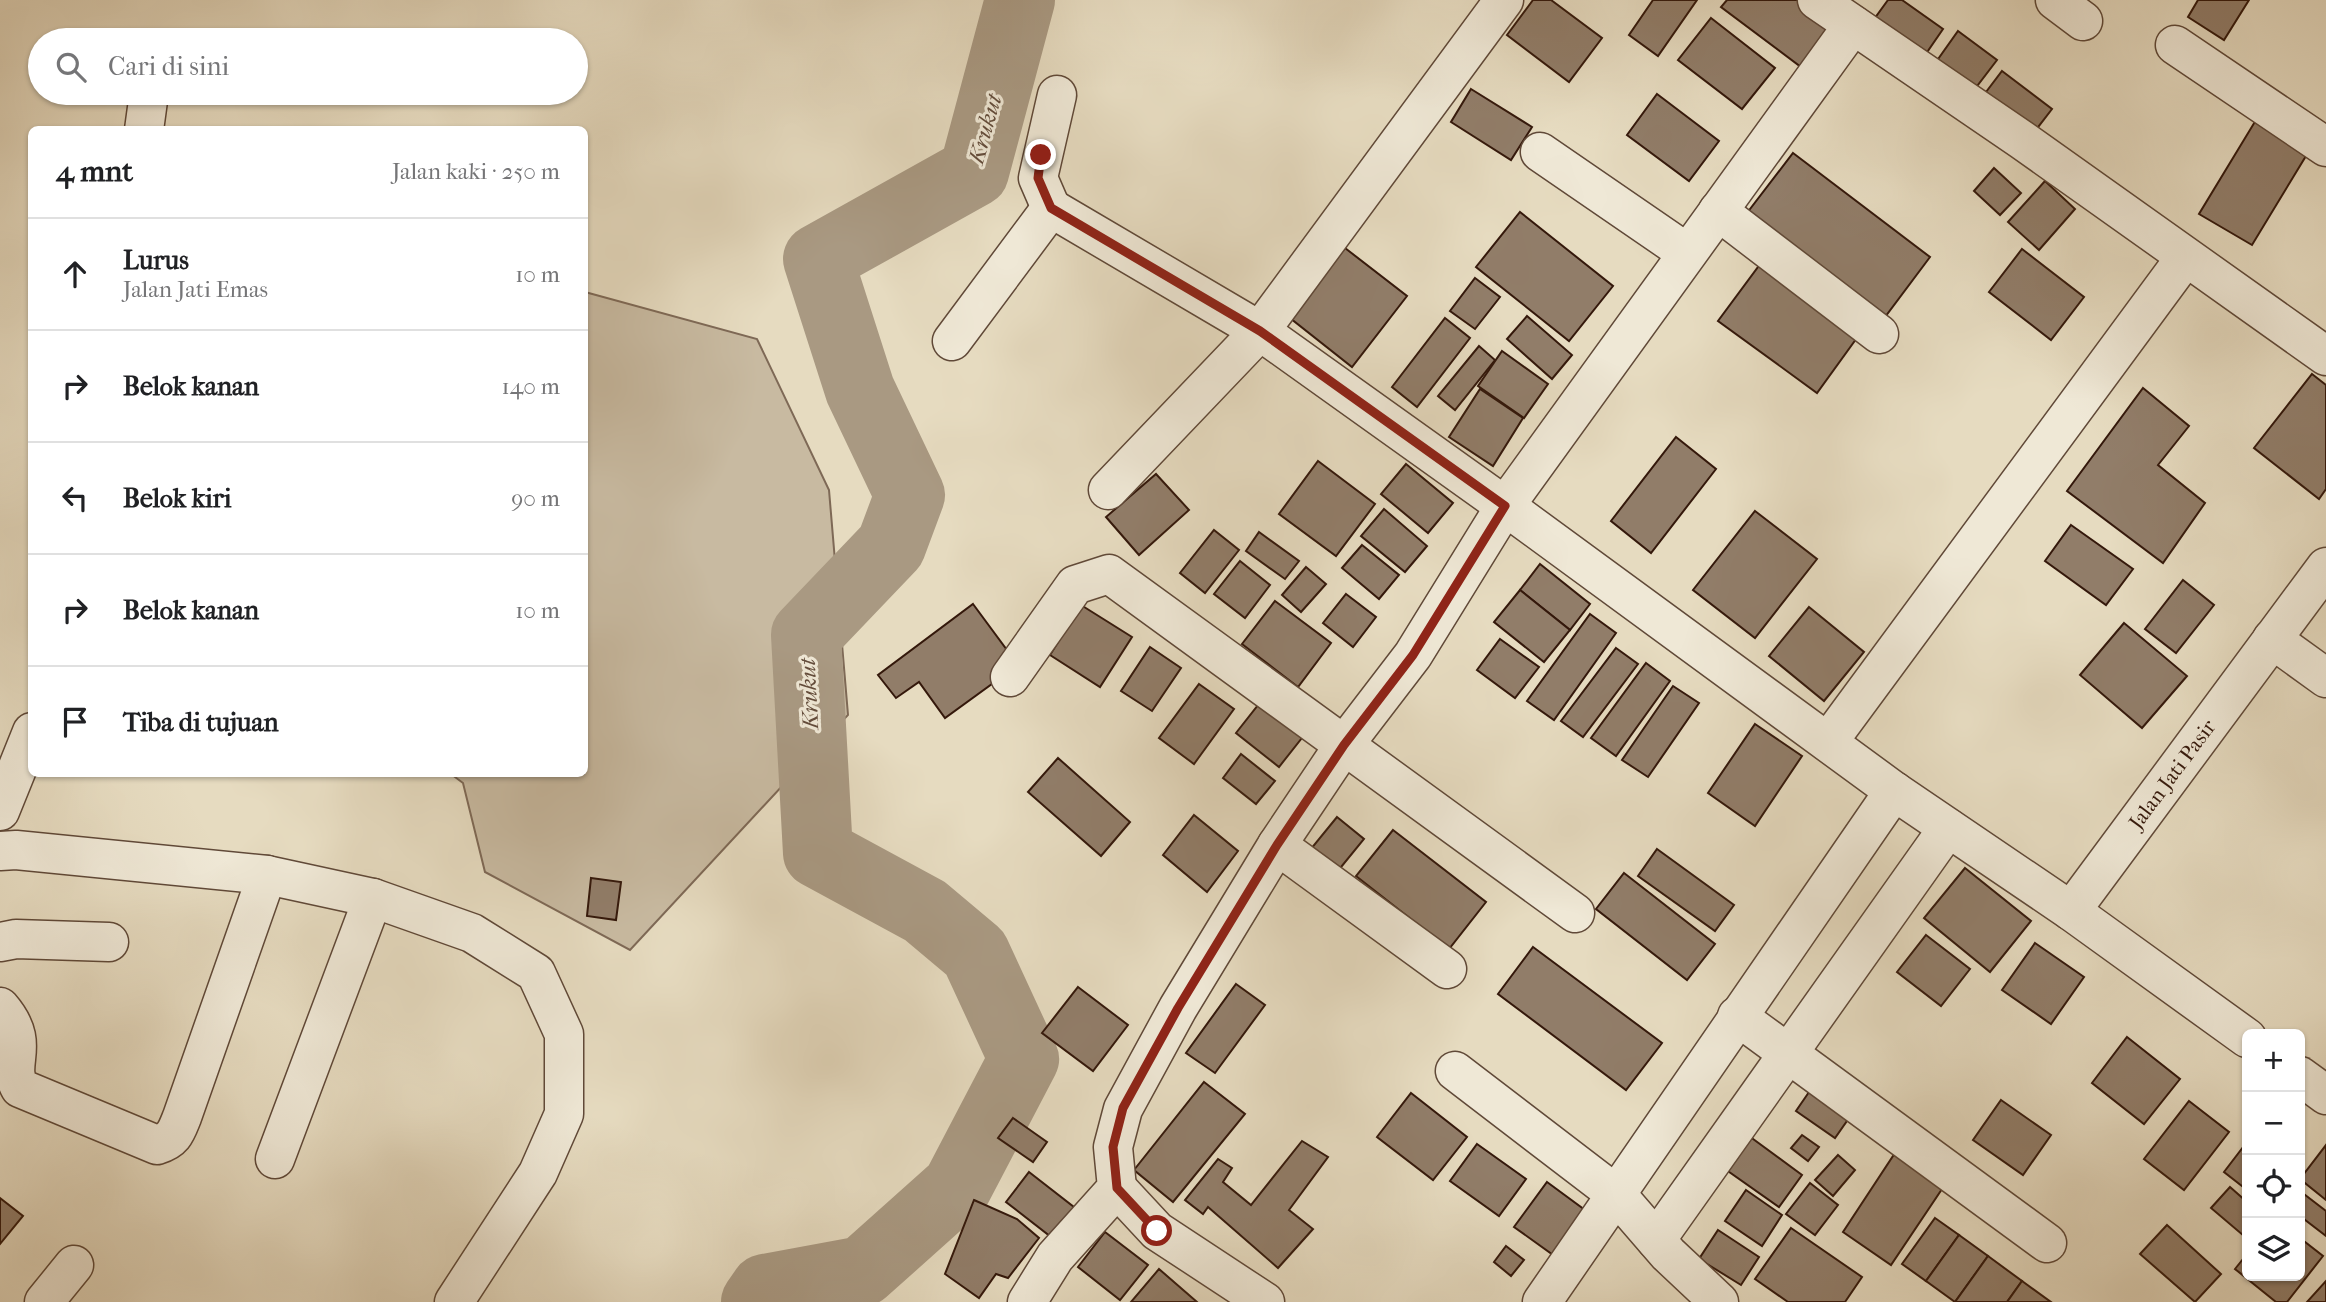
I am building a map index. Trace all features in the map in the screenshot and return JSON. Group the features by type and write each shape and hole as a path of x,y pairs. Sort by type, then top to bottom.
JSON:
{"street":[{"path":"1108,491 1260,331 1504,0"},
{"path":"1817,0 2022,140 2326,356"},
{"path":"1265,1302 1157,1231 1117,1188 1113,1147 1123,1108 1178,1008 1277,845 1344,745 1413,655 1505,506 1853,25"},
{"path":"2175,45 2326,147"},
{"path":"1057,95 1038,178 1051,208 1260,331 1505,506 1894,791 2071,911 2242,1034"},
{"path":"145,126 147,105"},
{"path":"1540,152 1687,253"},
{"path":"952,341 1051,208"},
{"path":"1718,211 1879,334"},
{"path":"1828,742 2185,258"},
{"name":"Jalan Jati Pasir","path":"2071,911 2326,567"},
{"path":"1010,677 1075,585 1109,574 1575,913"},
{"path":"2272,639 2326,678"},
{"path":"0,811 28,742"},
{"path":"1542,1302 1894,791"},
{"path":"1656,1240 1948,828"},
{"path":"1277,845 1447,969"},
{"path":"0,851 267,875 373,898 472,933 536,973 564,1034 564,1114 538,1173 454,1302"},
{"path":"0,1007 17,1032 19,1051 15,1079 20,1088 158,1145 167,1142 174,1137 182,1117 267,875"},
{"path":"275,1159 373,898"},
{"path":"0,942 16,939 109,943"},
{"path":"1737,1016 2047,1243"},
{"path":"1455,1071 1617,1195 1656,1240 1719,1302"},
{"path":"2305,1080 2326,1095"},
{"path":"1027,1302 1055,1257 1117,1188"},
{"path":"44,1302 74,1265"}],"shaded area":[{"path":"588,293 757,339 829,490 848,715 630,950 485,872 463,783 455,777 588,777"}],"building":[{"path":"1533,0 1551,0 1602,38 1569,82 1507,35"},
{"path":"1653,0 1697,0 1658,56 1629,35"},
{"path":"1727,0 1800,0 1833,25 1801,67 1721,7"},
{"path":"1888,0 1902,0 1943,29 1923,58 1872,22"},
{"path":"2198,0 2249,0 2224,40 2188,17"},
{"path":"1711,18 1775,68 1742,109 1678,60"},
{"path":"1958,31 1997,60 1974,90 1936,62"},
{"path":"2002,71 2052,109 2032,135 1983,96"},
{"path":"1471,89 1532,127 1511,160 1451,122"},
{"path":"1657,94 1719,141 1689,181 1627,135"},
{"path":"2259,115 2312,146 2252,245 2199,214"},
{"path":"1793,153 1930,257 1885,317 1747,213"},
{"path":"1994,168 2021,193 2000,215 1974,191"},
{"path":"2045,181 2075,209 2039,250 2008,222"},
{"path":"1520,212 1613,286 1569,341 1476,267"},
{"path":"1345,248 1407,296 1352,367 1290,318"},
{"path":"2022,249 2084,297 2051,340 1989,292"},
{"path":"1761,263 1859,335 1817,393 1718,321"},
{"path":"1475,278 1500,297 1475,329 1450,311"},
{"path":"1527,316 1572,355 1552,379 1507,339"},
{"path":"1445,318 1470,338 1417,407 1392,387"},
{"path":"1479,346 1495,360 1455,410 1438,396"},
{"path":"1502,351 1548,384 1524,418 1478,386"},
{"path":"2312,374 2326,385 2326,489 2319,499 2254,448"},
{"path":"2143,388 2189,426 2158,465 2205,503 2163,563 2067,491"},
{"path":"1480,389 1523,418 1493,466 1449,437"},
{"path":"1676,437 1716,469 1651,553 1611,521"},
{"path":"1318,461 1375,504 1336,556 1279,514"},
{"path":"1406,464 1453,503 1428,533 1381,494"},
{"path":"1156,474 1189,510 1139,555 1106,517"},
{"path":"1384,509 1427,546 1405,572 1361,536"},
{"path":"1755,511 1817,559 1755,638 1693,590"},
{"path":"2071,525 2133,569 2106,605 2045,561"},
{"path":"1214,530 1239,550 1205,593 1180,573"},
{"path":"1259,532 1299,561 1285,579 1246,551"},
{"path":"1362,545 1399,575 1379,599 1342,568"},
{"path":"1240,561 1270,585 1245,618 1214,594"},
{"path":"1540,564 1590,604 1570,630 1520,590"},
{"path":"1306,567 1326,584 1301,612 1282,595"},
{"path":"2183,580 2214,605 2176,653 2145,629"},
{"path":"1520,590 1570,630 1544,662 1494,622"},
{"path":"1346,594 1376,617 1353,647 1323,623"},
{"path":"1275,601 1331,643 1298,687 1242,644"},
{"path":"973,604 1018,665 945,718 919,682 896,698 878,675"},
{"path":"1081,605 1132,637 1100,687 1050,655"},
{"path":"1809,607 1864,652 1824,701 1769,656"},
{"path":"1590,614 1616,633 1554,720 1527,701"},
{"path":"2124,623 2187,676 2142,728 2080,675"},
{"path":"1500,639 1539,667 1515,698 1477,670"},
{"path":"1150,647 1181,668 1152,711 1121,691"},
{"path":"1616,648 1638,664 1583,737 1561,721"},
{"path":"1646,663 1670,681 1616,756 1591,738"},
{"path":"1199,684 1234,709 1194,764 1159,738"},
{"path":"1673,686 1699,703 1648,777 1622,760"},
{"path":"1266,695 1309,729 1279,767 1236,733"},
{"path":"1755,724 1802,756 1755,826 1708,793"},
{"path":"1241,754 1275,781 1256,804 1223,778"},
{"path":"1058,758 1130,822 1101,856 1028,792"},
{"path":"1194,815 1238,851 1207,892 1163,855"},
{"path":"1337,817 1364,839 1337,872 1310,850"},
{"path":"1393,830 1486,902 1449,949 1356,876"},
{"path":"1657,849 1734,905 1715,931 1638,876"},
{"path":"1965,868 2031,921 1990,972 1924,918"},
{"path":"1624,873 1715,944 1687,980 1596,909"},
{"path":"591,878 621,882 616,920 587,916"},
{"path":"1926,935 1970,969 1941,1006 1897,972"},
{"path":"2035,943 2084,977 2051,1024 2002,990"},
{"path":"1533,947 1662,1043 1626,1090 1498,994"},
{"path":"1236,984 1265,1005 1215,1073 1186,1053"},
{"path":"1078,987 1128,1025 1093,1071 1042,1033"},
{"path":"2127,1037 2180,1079 2144,1124 2092,1083"},
{"path":"1204,1082 1245,1114 1173,1202 1134,1170"},
{"path":"1809,1092 1849,1118 1835,1138 1796,1111"},
{"path":"1411,1093 1467,1137 1433,1180 1377,1137"},
{"path":"2001,1100 2051,1135 2023,1175 1973,1140"},
{"path":"2189,1101 2229,1132 2184,1190 2144,1159"},
{"path":"1013,1118 1047,1142 1033,1162 998,1138"},
{"path":"1802,1135 1819,1147 1808,1161 1791,1148"},
{"path":"1749,1136 1802,1175 1779,1207 1725,1169"},
{"path":"1302,1141 1328,1157 1289,1210 1313,1229 1278,1268 1208,1207 1203,1214 1185,1200 1218,1159 1232,1168 1223,1182 1251,1205"},
{"path":"1477,1144 1526,1179 1499,1216 1450,1181"},
{"path":"2326,1145 2326,1200 2305,1183 2305,1172"},
{"path":"2242,1149 2242,1186 2224,1172"},
{"path":"1895,1153 1944,1186 1891,1265 1843,1232"},
{"path":"1838,1155 1855,1170 1833,1196 1815,1180"},
{"path":"1029,1172 1079,1211 1055,1240 1006,1202"},
{"path":"1547,1182 1589,1213 1556,1257 1514,1227"},
{"path":"1810,1183 1838,1205 1815,1235 1786,1214"},
{"path":"2230,1187 2242,1198 2242,1234 2211,1208"},
{"path":"1746,1190 1782,1215 1762,1246 1725,1221"},
{"path":"2305,1195 2326,1211 2326,1236 2305,1220"},
{"path":"0,1198 23,1216 0,1244"},
{"path":"974,1200 1017,1219 1039,1238 1008,1278 996,1274 979,1298 945,1274"},
{"path":"1935,1218 1959,1235 1926,1281 1902,1264"},
{"path":"2167,1225 2221,1274 2195,1302 2140,1254"},
{"path":"1791,1228 1862,1277 1845,1302 1788,1302 1755,1279"},
{"path":"1718,1230 1759,1257 1741,1285 1699,1259"},
{"path":"1105,1232 1148,1265 1120,1300 1078,1267"},
{"path":"1959,1235 1988,1256 1955,1302 1926,1281"},
{"path":"2305,1242 2323,1256 2305,1279"},
{"path":"1506,1246 1524,1260 1511,1276 1494,1262"},
{"path":"1988,1256 2022,1281 2007,1302 1955,1302"},
{"path":"2242,1260 2242,1275 2235,1269"},
{"path":"1159,1269 1197,1302 1131,1302"},
{"path":"2022,1281 2051,1302 2007,1302"},
{"path":"2250,1281 2303,1281 2287,1302 2276,1302"},
{"path":"2326,1281 2326,1302 2307,1302"}],"waterway":[{"name":"Krukut","path":"756,1302 765,1289 863,1271 957,1187 1024,1059 975,953 925,911 818,853 806,635 891,546 910,495 860,390 818,259 974,172 1020,0"}],"route":[{"path":"1041,155 1038,178 1051,208 1260,331 1505,506 1413,655 1344,745 1277,845 1178,1008 1123,1108 1113,1147 1117,1188 1157,1231"}]}
